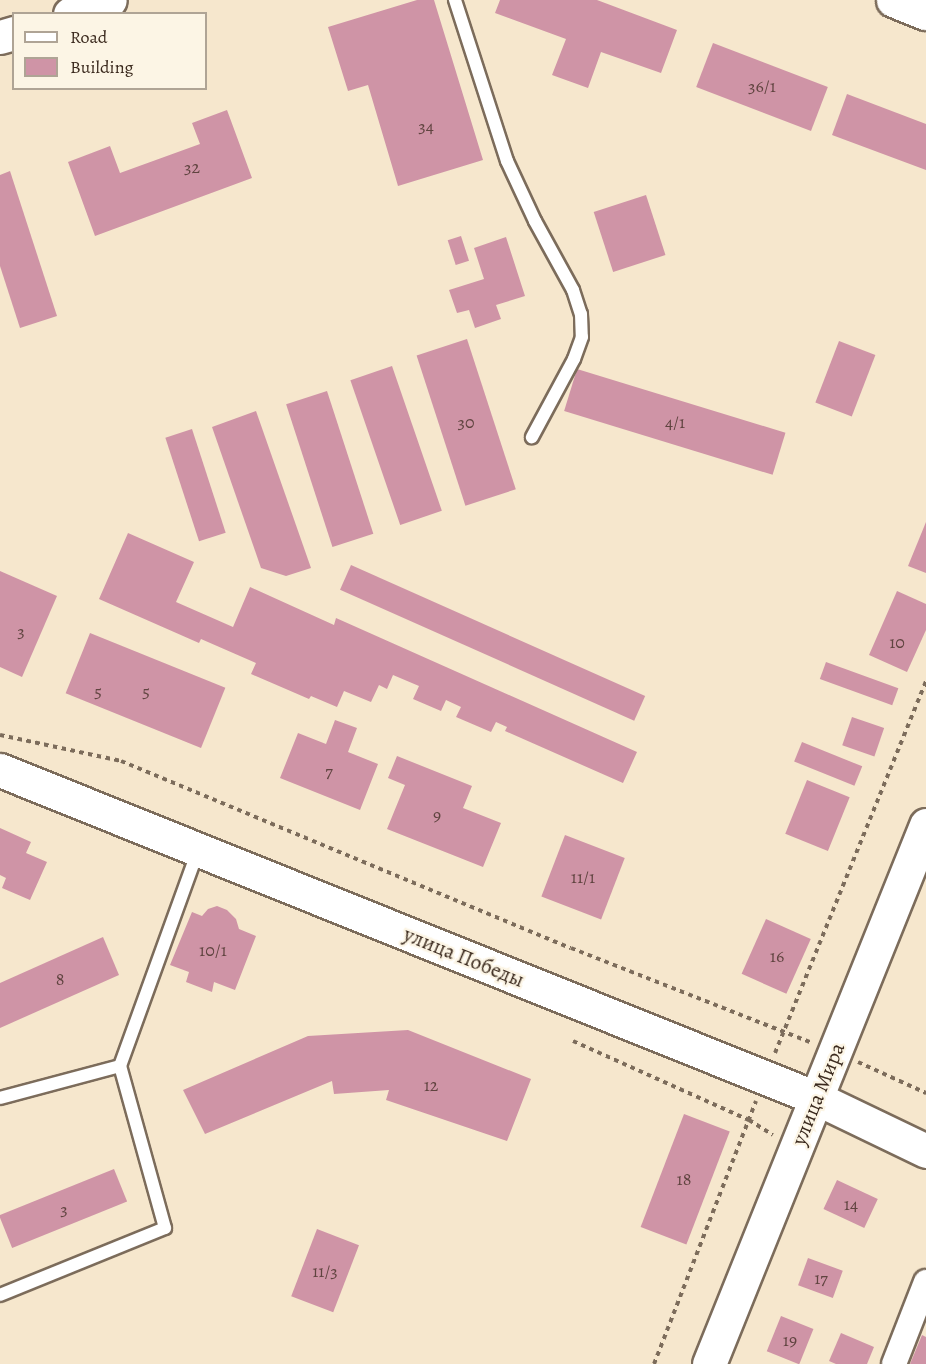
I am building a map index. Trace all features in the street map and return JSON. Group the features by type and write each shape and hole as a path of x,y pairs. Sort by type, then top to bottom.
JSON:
{"street":[{"path":"76,12 110,0"},
{"path":"893,0 926,13"},
{"name":"улица Победы","path":"0,770 788,1087 926,1150"},
{"name":"улица Мира","path":"709,1364 798,1143 788,1087 835,1051 926,825"},
{"path":"788,1087 835,1051 847,1100 872,1124"},
{"path":"798,1143 855,1124 872,1124"},
{"path":"894,1364 926,1282"}],"lane":[{"path":"455,0 507,161 535,221 573,290 580,314 582,337 574,359 532,437"},
{"path":"0,1295 165,1228 120,1066 198,850"},
{"path":"0,1098 120,1066"}],"path":[{"path":"654,1364 748,1120 788,1087 783,1032 926,681"},
{"path":"0,735 121,760 571,948 835,1051 926,1093"},
{"path":"573,1041 798,1143"}],"building":[{"path":"417,0 434,0 483,160 398,186 368,85 348,91 328,27"},
{"path":"500,0 597,0 677,30 661,73 601,52 588,88 552,75 566,39 495,13"},
{"path":"713,43 828,87 811,131 696,87"},
{"path":"847,94 926,124 926,170 832,135"},
{"path":"227,110 252,178 95,236 68,162 110,146 120,173 200,144 192,123"},
{"path":"10,171 57,316 20,328 0,266 0,175"},
{"path":"646,195 665,255 613,272 594,212"},
{"path":"461,236 469,261 456,265 448,240"},
{"path":"506,237 525,296 496,305 501,319 475,328 469,310 457,313 449,290 484,279 474,248"},
{"path":"467,339 516,489 465,506 417,355"},
{"path":"839,341 875,355 852,417 815,403"},
{"path":"392,366 442,511 400,525 350,380"},
{"path":"577,369 785,433 773,475 564,411"},
{"path":"327,391 373,534 332,547 286,404"},
{"path":"256,411 311,568 286,576 261,568 212,427"},
{"path":"192,429 226,533 199,541 165,438"},
{"path":"926,522 926,573 908,566"},
{"path":"128,533 194,562 176,602 233,627 250,587 334,625 336,618 637,752 623,783 505,731 507,727 496,722 491,732 456,717 461,707 446,700 441,711 413,699 419,686 393,675 387,689 379,685 371,702 344,691 337,707 311,696 309,699 251,674 256,663 201,639 199,643 99,599"},
{"path":"351,565 645,696 634,721 340,590"},
{"path":"0,571 57,596 22,677 0,667"},
{"path":"897,591 926,604 926,630 907,672 869,655"},
{"path":"90,633 225,688 201,748 66,693"},
{"path":"826,662 898,688 892,705 820,679"},
{"path":"852,717 884,728 874,756 842,745"},
{"path":"335,720 357,728 348,752 378,764 360,810 280,778 298,733 326,744"},
{"path":"802,742 862,766 854,786 794,761"},
{"path":"397,756 472,786 463,808 501,823 483,867 387,829 405,785 388,778"},
{"path":"807,780 850,797 828,851 785,834"},
{"path":"0,828 31,842 26,853 47,862 30,900 2,888 6,878 0,875"},
{"path":"565,835 625,858 601,920 541,897"},
{"path":"217,906 227,910 236,919 239,929 256,936 235,990 214,982 212,992 186,982 189,972 170,965 192,912 202,916 208,909"},
{"path":"766,919 811,939 786,994 742,974"},
{"path":"103,937 119,975 0,1028 0,983"},
{"path":"408,1030 531,1079 507,1141 386,1100 389,1090 334,1094 332,1081 205,1134 183,1090 308,1036"},
{"path":"684,1114 730,1132 686,1245 641,1227"},
{"path":"114,1169 127,1201 12,1248 0,1215"},
{"path":"837,1180 878,1199 864,1228 823,1209"},
{"path":"317,1229 359,1245 333,1312 291,1296"},
{"path":"808,1258 843,1271 833,1298 798,1285"},
{"path":"781,1316 813,1329 799,1364 767,1351"},
{"path":"841,1333 874,1347 867,1364 836,1364 829,1361"},
{"path":"922,1335 926,1337 926,1364 910,1364"}]}
